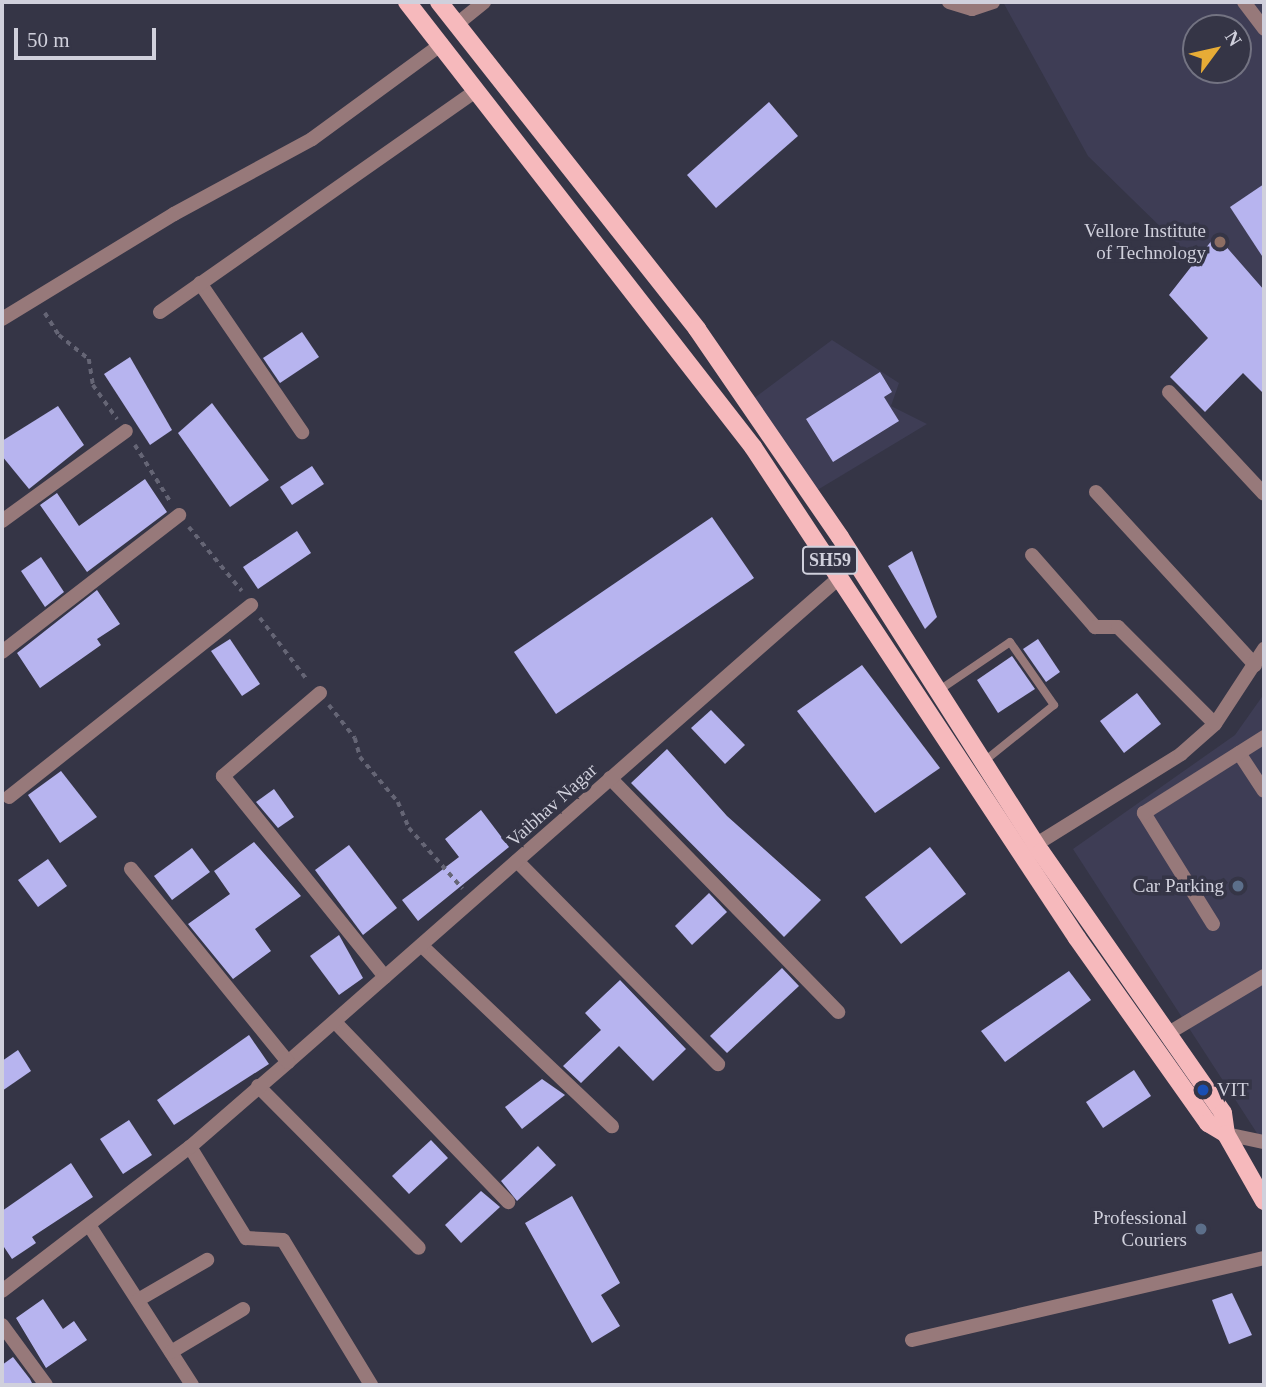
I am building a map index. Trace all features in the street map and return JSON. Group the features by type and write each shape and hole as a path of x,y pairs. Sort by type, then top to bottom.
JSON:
{"main road":[{"name":"SH59","path":"407,2 678,344 1029,849 1208,1123 1226,1134 1264,1201"},
{"path":"439,2 697,329 983,762 1029,849 1223,1113 1226,1134"}],"street":[{"path":"457,24 484,2"},
{"path":"949,2 972,9 993,2"},
{"path":"1244,2 1264,29"},
{"path":"2,319 174,214 312,139 442,44"},
{"path":"160,312 477,90"},
{"path":"200,283 302,432"},
{"path":"1169,392 1264,494"},
{"path":"2,521 126,431"},
{"path":"1096,492 1255,665"},
{"path":"2,652 179,515"},
{"path":"1032,555 1096,627 1118,627 1215,724"},
{"name":"Vaibhav Nagar","path":"2,1291 190,1147 841,576"},
{"path":"9,797 251,604"},
{"path":"1029,849 1181,754 1215,724 1264,649"},
{"path":"320,693 223,776 385,977"},
{"path":"1213,924 1144,813 1264,737"},
{"path":"1239,752 1264,791"},
{"path":"610,778 838,1012"},
{"path":"517,861 718,1064"},
{"path":"131,869 288,1062"},
{"path":"422,946 612,1126"},
{"path":"1167,1034 1264,976"},
{"path":"335,1022 508,1202"},
{"path":"258,1086 419,1248"},
{"path":"1226,1134 1264,1142"},
{"path":"190,1147 246,1238 283,1240 371,1385"},
{"path":"89,1226 192,1385"},
{"path":"912,1340 1264,1258"},
{"path":"138,1300 207,1260"},
{"path":"171,1352 243,1309"},
{"path":"2,1325 46,1385"}],"lane":[{"path":"937,691 1010,642 1054,705 983,762"}],"shaded area":[{"name":"Vellore Institute of Technology","path":"1003,2 1264,2 1264,328 1088,156"},
{"path":"832,340 899,383 891,406 927,424 814,492 753,399"},
{"path":"1264,694 1264,1144 1073,849 1235,735"}],"building":[{"path":"769,102 798,136 716,208 687,175"},
{"path":"1264,184 1264,259 1230,207"},
{"path":"1216,235 1264,290 1264,394 1243,373 1205,412 1170,377 1208,338 1169,295"},
{"path":"302,332 319,357 280,383 263,358"},
{"path":"130,357 172,430 150,445 104,374"},
{"path":"880,372 892,392 884,397 899,421 833,462 806,419"},
{"path":"212,403 269,480 230,507 178,433"},
{"path":"58,406 84,445 29,489 2,456 2,441"},
{"path":"312,466 324,484 292,505 280,487"},
{"path":"145,479 167,512 87,572 40,505 57,493 79,526"},
{"path":"712,517 754,578 556,714 514,652"},
{"path":"297,531 311,553 258,589 243,567"},
{"path":"912,551 937,617 925,629 888,566"},
{"path":"41,557 64,592 45,607 21,571"},
{"path":"97,590 120,624 97,639 101,645 40,688 17,653"},
{"path":"230,639 260,684 242,696 211,651"},
{"path":"1038,639 1060,672 1046,682 1023,649"},
{"path":"1012,656 1035,689 998,713 977,680"},
{"path":"862,665 940,768 875,813 797,711"},
{"path":"1137,693 1161,724 1124,753 1100,721"},
{"path":"711,710 745,745 725,764 691,728"},
{"path":"667,749 727,816 821,900 784,937 631,783"},
{"path":"61,771 97,817 60,843 28,795"},
{"path":"274,789 294,817 278,828 256,802"},
{"path":"481,810 509,847 418,921 402,900 459,857 445,839"},
{"path":"254,842 301,896 255,929 271,951 233,979 188,924 230,894 214,871"},
{"path":"349,845 397,908 363,935 315,870"},
{"path":"930,847 966,894 901,944 865,897"},
{"path":"192,848 210,872 172,900 154,876"},
{"path":"48,859 67,886 38,907 18,880"},
{"path":"709,893 727,912 692,945 675,926"},
{"path":"339,935 363,978 339,995 310,956"},
{"path":"782,968 799,986 727,1053 710,1036"},
{"path":"1069,971 1091,1000 1005,1062 981,1031"},
{"path":"620,980 686,1049 653,1081 619,1046 581,1083 563,1066 601,1030 585,1013"},
{"path":"249,1035 269,1064 174,1125 157,1100"},
{"path":"18,1050 31,1071 2,1091 2,1061"},
{"path":"1134,1070 1151,1096 1103,1128 1086,1102"},
{"path":"542,1079 565,1095 522,1129 505,1107"},
{"path":"129,1120 152,1155 123,1174 100,1139"},
{"path":"431,1140 448,1158 409,1194 392,1176"},
{"path":"538,1146 556,1165 517,1201 501,1181"},
{"path":"71,1163 93,1197 32,1237 36,1243 12,1259 2,1244 2,1211"},
{"path":"481,1191 500,1207 461,1243 445,1225"},
{"path":"572,1196 620,1283 601,1295 620,1326 592,1343 525,1223"},
{"path":"1232,1293 1252,1335 1229,1344 1212,1300"},
{"path":"43,1299 63,1329 74,1321 87,1340 46,1368 16,1318"},
{"path":"13,1357 33,1385 2,1385 2,1365"}],"place":[{"name":"Vellore Institute of Technology","path":"1220,242"},
{"name":"Car Parking","path":"1238,886"},
{"name":"VIT","path":"1203,1090"},
{"name":"Professional Couriers","path":"1201,1229"}]}
